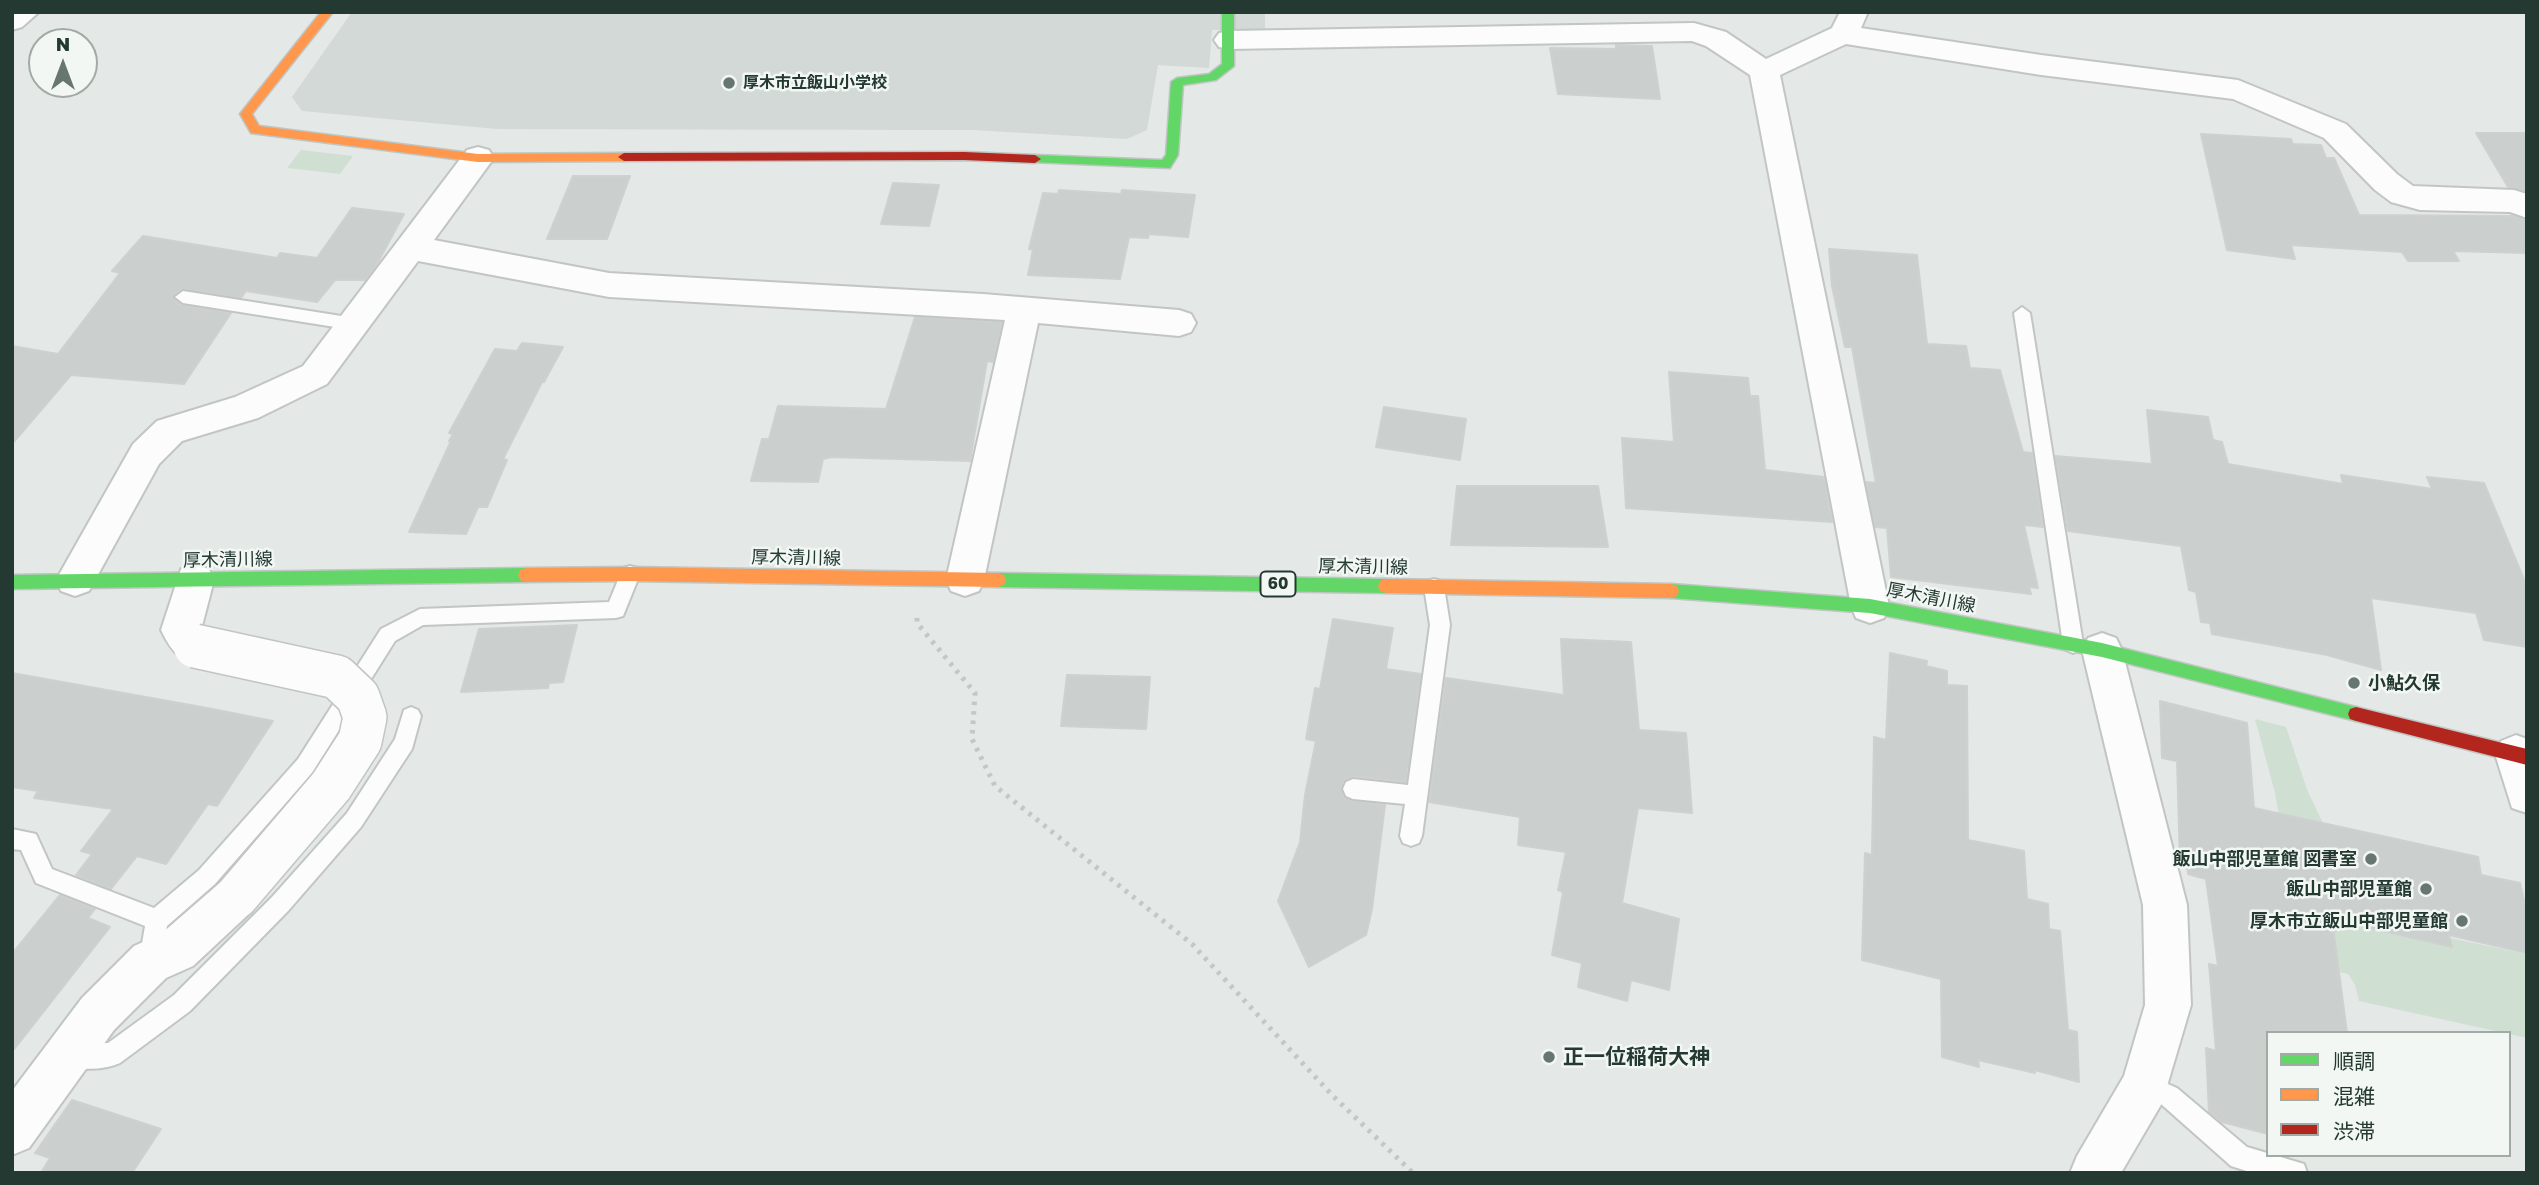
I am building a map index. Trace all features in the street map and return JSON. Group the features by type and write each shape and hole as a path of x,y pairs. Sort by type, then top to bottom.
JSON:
{"main road":[{"path":"327,12 246,114 256,130 478,158 964,156 1165,165 1172,155 1177,82 1212,77 1228,66 1228,26"},
{"name":"厚木清川線","path":"12,582 630,574 1660,590 1870,606 2088,647 2521,755"}],"street":[{"path":"12,21 25,12"},
{"path":"1764,71 1848,23 2041,65 2238,90 2335,131 2386,182 2402,194 2420,199 2514,201 2527,207"},
{"path":"1228,26 1693,33 1716,39 1764,71 1870,606"},
{"path":"75,580 146,454 170,431 246,408 315,375 478,158"},
{"path":"411,248 609,285 1024,309 1180,323"},
{"path":"965,580 1024,309"},
{"path":"12,1131 154,941 177,950 237,896 346,768 365,728 364,707 353,689 337,677 195,646 181,630 195,580"},
{"path":"2088,647 2165,905 2168,1005 2145,1086 2094,1173"},
{"path":"2521,755 2527,794"}],"lane":[{"path":"183,297 354,324"},
{"path":"2022,313 2088,647"},
{"path":"12,839 27,841 44,876 154,941 305,765 388,635 420,617 617,610 630,574"},
{"path":"1411,836 1440,625 1434,587"},
{"path":"67,1056 112,1055 182,1003 280,904 354,820 405,742 411,716"},
{"path":"1353,789 1416,796"},
{"path":"2145,1086 2169,1096 2240,1157 2295,1173"}],"path":[{"path":"912,579 917,623 975,693 972,739 995,786 1192,944 1332,1095 1413,1173"}],"shaded area":[{"name":"厚木市立飯山小学校","path":"352,12 1265,12 1265,30 1212,30 1209,68 1158,65 1147,130 1127,139 973,130 497,129 302,111 292,97"}],"green space":[{"path":"301,150 353,156 340,174 287,168"},
{"path":"2255,719 2286,727 2308,792 2325,827 2339,915 2527,954 2527,1038 2511,1034 2511,1031 2495,1031 2359,1001 2355,985 2348,974 2319,967 2304,957 2275,793"}],"building":[{"path":"1616,45 1652,46 1660,99 1558,94 1550,48 1616,49"},
{"path":"2476,133 2527,133 2527,191 2508,187"},
{"path":"2201,134 2291,139 2293,144 2321,145 2326,158 2334,158 2359,215 2512,216 2527,220 2527,253 2453,251 2459,261 2408,261 2402,252 2291,245 2295,259 2227,250"},
{"path":"573,176 630,176 607,239 547,239"},
{"path":"893,183 939,185 929,226 881,224"},
{"path":"1059,190 1121,194 1122,190 1195,195 1188,237 1149,234 1148,238 1129,237 1120,279 1028,275 1033,250 1029,249 1043,193 1058,194"},
{"path":"352,208 404,214 377,264 365,280 335,280 317,302 246,291 241,298 181,289 172,297 181,305 231,313 184,384 71,375 12,444 12,346 58,354 120,273 112,271 143,236 277,258 280,253 317,258"},
{"path":"1829,249 1917,255 1927,344 1966,346 1970,368 2000,370 2023,452 2032,453 2043,527 2024,525 2038,588 2029,587 2031,594 1891,577 1887,528 1875,527 1866,482 1876,483 1852,347 1845,347 1832,286"},
{"path":"915,317 1002,322 993,362 987,361 970,461 831,457 823,459 818,482 751,481 762,439 769,439 778,406 886,409"},
{"path":"522,343 563,347 503,459 507,460 487,507 478,507 466,534 409,532 451,441 453,434 449,433 495,349 517,351"},
{"path":"1669,372 1748,378 1750,396 1758,396 1765,470 1824,477 1832,522 1626,508 1622,438 1674,442"},
{"path":"1384,407 1466,419 1460,460 1376,447"},
{"path":"2147,410 2208,417 2213,440 2222,442 2228,464 2343,484 2341,475 2432,489 2427,477 2484,483 2527,587 2527,647 2484,640 2476,613 2371,598 2381,670 2327,655 2212,634 2210,623 2201,622 2196,592 2189,590 2181,546 2068,531 2055,456 2152,464"},
{"path":"1457,486 1598,486 1608,547 1451,545"},
{"path":"1333,619 1393,628 1386,669 1421,674 1406,782 1353,776 1345,780 1341,788 1344,797 1352,801 1385,805 1372,909 1366,935 1309,967 1278,901 1300,842 1305,795 1316,741 1306,739 1315,688 1320,689"},
{"path":"577,625 563,682 549,683 548,688 461,692 479,629"},
{"path":"1561,639 1631,642 1639,730 1686,733 1692,813 1638,808 1622,903 1679,919 1669,990 1631,980 1627,1001 1578,987 1582,963 1552,955 1563,892 1558,890 1566,852 1518,845 1520,817 1429,802 1446,678 1564,695"},
{"path":"1890,653 1927,661 1926,666 1947,671 1947,685 1967,686 1968,840 2024,851 2027,899 2048,904 2049,929 2060,931 2068,1030 2077,1032 2079,1082 2035,1070 2035,1073 1978,1060 1979,1067 1942,1057 1941,979 1862,960 1865,853 1872,855 1874,737 1886,740"},
{"path":"12,673 273,721 217,806 208,804 166,864 137,856 111,889 76,875 92,854 81,851 113,809 34,798 38,791 12,787"},
{"path":"1067,675 1150,677 1146,729 1061,726"},
{"path":"2160,701 2247,723 2254,808 2478,857 2481,875 2520,883 2527,913 2527,953 2449,935 2452,947 2332,919 2347,1031 2266,1031 2266,1133 2222,1122 2209,1112 2206,1048 2216,1051 2209,964 2218,966 2206,879 2188,874 2187,863 2180,861 2177,761 2162,758"},
{"path":"60,895 95,909 88,918 110,927 12,1052 12,954"},
{"path":"72,1100 161,1129 132,1173 41,1173 50,1158 35,1153"}],"traffic: fast":[{"path":"1035,159 1165,165 1172,155 1177,82 1212,77 1228,66 1228,12"},
{"path":"12,582 526,575"},
{"path":"998,580 1386,586"},
{"path":"1671,591 1870,606 2102,650 2356,714"}],"traffic: slow":[{"path":"327,12 246,114 255,130 478,158 624,157"},
{"path":"526,575 630,574 998,580"},
{"path":"1386,586 1671,591"}],"traffic: jam":[{"path":"624,157 964,156 1035,159"},
{"path":"2356,714 2527,757"}],"place":[{"name":"厚木市立飯山小学校","path":"729,83"},
{"name":"小鮎久保","path":"2354,683"},
{"name":"飯山中部児童館 図書室","path":"2371,859"},
{"name":"飯山中部児童館","path":"2426,889"},
{"name":"厚木市立飯山中部児童館","path":"2462,921"},
{"name":"正一位稲荷大神","path":"1549,1057"}]}
